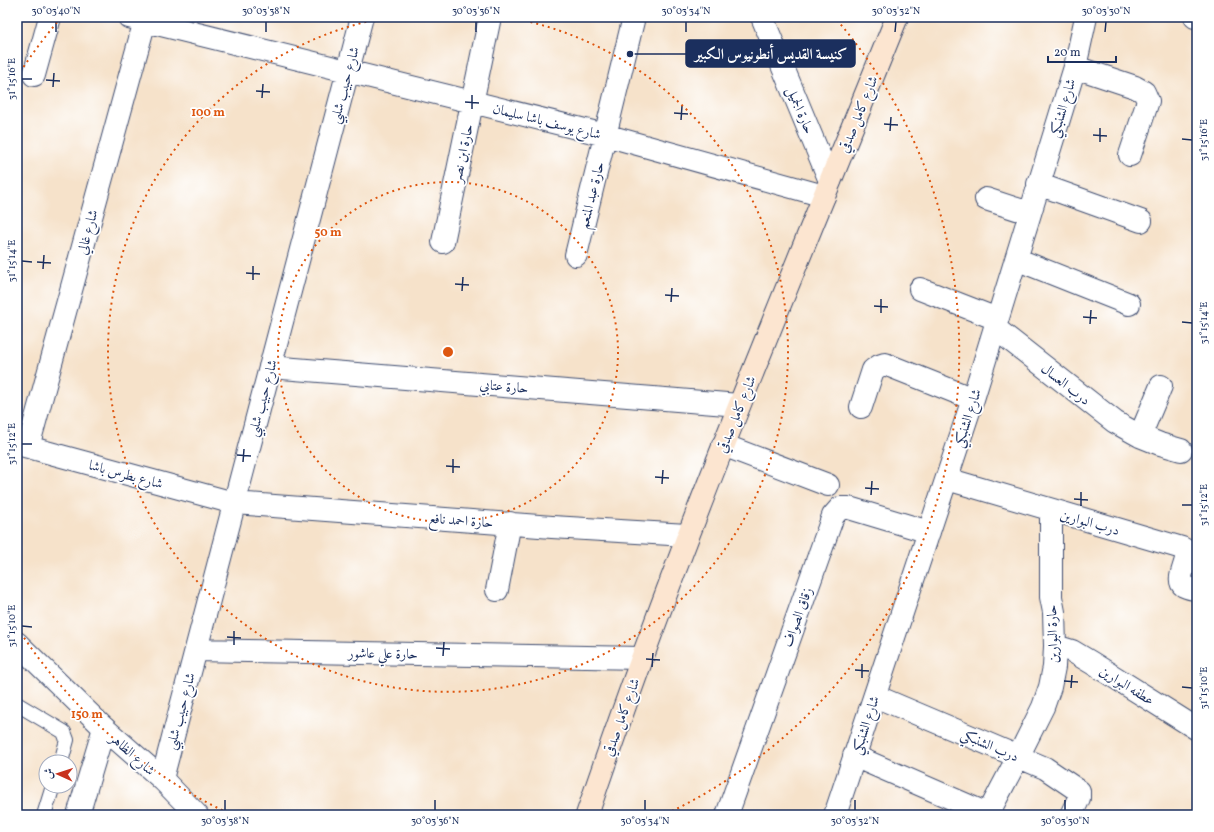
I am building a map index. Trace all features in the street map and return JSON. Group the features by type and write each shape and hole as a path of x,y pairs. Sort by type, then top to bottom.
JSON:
{"main road":[{"name":"شارع كامل صدقي","path":"587,815 687,535 896,17"}],"street":[{"path":"34,75 50,17"},
{"name":"شارع حبيب شلبي","path":"162,779 362,17"},
{"name":"حارة ابن نصر","path":"444,242 490,17"},
{"name":"حارة عبد المنعم","path":"576,256 634,17"},
{"name":"حارة الجميل","path":"762,17 827,189"},
{"name":"شارع الشنبكي","path":"835,815 973,399 1075,67 1086,17"},
{"name":"شارع يوسف باشا سليمان","path":"140,18 347,72 827,189"},
{"name":"شارع غالي","path":"22,446 140,18"},
{"path":"1075,67 1135,87 1144,92 1148,101 1130,155"},
{"path":"1038,184 1141,221"},
{"path":"986,199 1030,214"},
{"path":"1016,259 1129,304"},
{"name":"درب العسال","path":"920,289 996,324 1115,422 1140,436 1181,450"},
{"path":"861,407 873,370 885,364 973,399"},
{"name":"حارة عتابي","path":"270,367 739,405"},
{"path":"1140,436 1161,386"},
{"path":"723,445 828,485"},
{"name":"شارع بطرس باشا","path":"22,446 234,503"},
{"name":"درب البوارين","path":"947,479 1184,550 1186,556 1181,582 1184,586 1197,589"},
{"name":"حارة احمد نافع","path":"234,503 510,524 687,535"},
{"name":"زقاق الصواف","path":"727,815 833,516 840,508 849,508 929,532"},
{"name":"حارة البوارين","path":"989,814 1043,707 1050,687 1054,667 1055,646 1054,612 1051,596 1051,510"},
{"path":"497,590 510,524"},
{"name":"شارع الظاهر","path":"17,643 104,728 162,779 197,815"},
{"name":"عطفه البوارين","path":"1055,646 1072,651 1197,729"},
{"name":"حارة علي عاشور","path":"196,650 642,658"},
{"name":"درب الشنبكي","path":"875,696 1045,768 1076,788 1080,794 1071,815"},
{"path":"78,815 104,728"},
{"path":"854,756 956,808 989,814"}],"lane":[{"path":"17,704 64,732 68,740 64,754"},
{"path":"44,815 51,794"}],"place":[{"name":"كنيسة القديس أنطونيوس الكبير","path":"630,54"}]}
